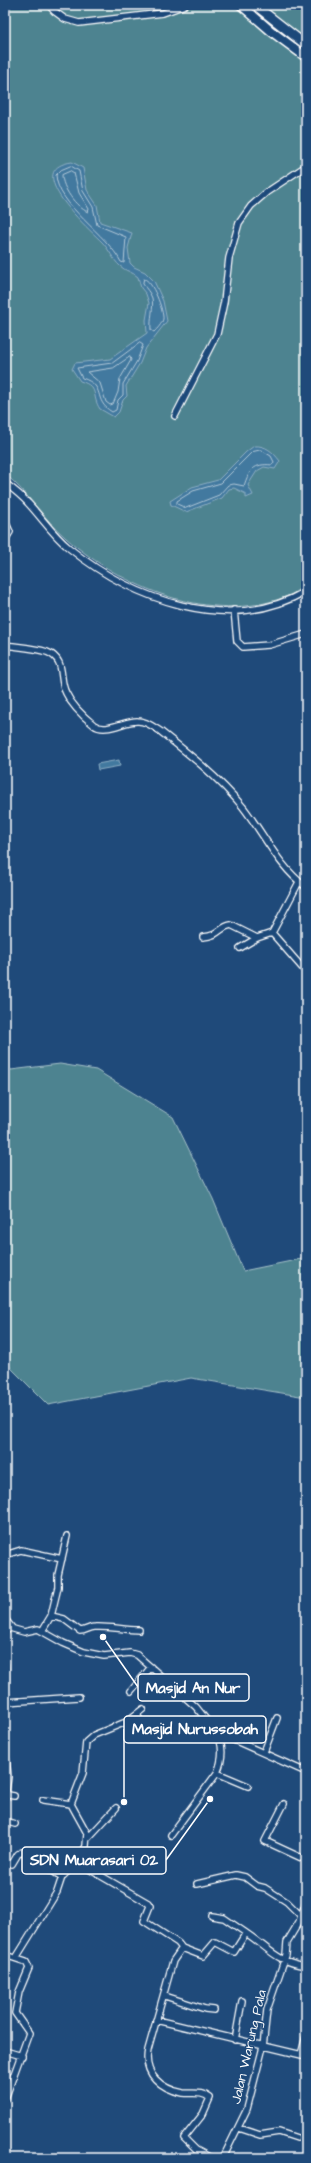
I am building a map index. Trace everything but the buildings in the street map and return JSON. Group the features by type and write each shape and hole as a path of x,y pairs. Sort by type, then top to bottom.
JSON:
{"street":[{"path":"49,5 54,11 65,19 79,23 163,13 185,5"},
{"path":"241,5 276,35 306,57"},
{"path":"255,5 306,45"},
{"path":"175,416 217,334 223,307 229,258 239,223 251,206 267,192 306,166"},
{"path":"5,483 27,502 68,547 122,582 152,596 196,609 234,610 269,606 284,602 306,591"},
{"path":"5,522 10,529 10,534 5,540"},
{"path":"234,610 237,641 243,647 269,645 306,634"},
{"path":"5,645 47,652 56,658 62,668 64,687 68,697 80,712 97,727 106,728 135,721 143,722 159,731 198,764 209,771 245,810 281,864 306,887"},
{"path":"240,948 257,938 272,933 299,882"},
{"path":"203,936 214,936 223,928 231,925 257,938"},
{"path":"272,933 306,972"},
{"path":"42,1631 51,1616 67,1536"},
{"path":"5,1570 5,1556 21,1550 62,1559"},
{"path":"51,1616 64,1619 80,1631 88,1630 93,1627 139,1630"},
{"path":"5,1619 12,1628 22,1632 36,1630 42,1631 58,1641 84,1652 104,1656 130,1653 138,1655 196,1707 216,1732 222,1747 220,1765 217,1773 171,1835"},
{"path":"5,1632 8,1628 12,1628"},
{"path":"5,1665 5,1719"},
{"path":"131,1691 150,1667"},
{"path":"6,1702 79,1697"},
{"path":"71,1804 83,1773 87,1740 126,1722 142,1709"},
{"path":"136,1714 142,1725"},
{"path":"264,1752 277,1718"},
{"path":"216,1732 264,1752 306,1772"},
{"path":"5,1747 8,1777 6,1792 8,1795 14,1796"},
{"path":"217,1773 248,1786"},
{"path":"43,1800 71,1804"},
{"path":"71,1804 86,1829 88,1838"},
{"path":"284,1804 265,1842 306,1860"},
{"path":"16,1958 57,1892 62,1877 77,1862 88,1838 116,1808"},
{"path":"5,1821 15,1824"},
{"path":"5,1862 12,1864 18,1854 22,1852 62,1877"},
{"path":"77,1862 148,1904 149,1907 144,1921 178,1943 182,1948 202,1957 215,1942 234,1952 246,1934"},
{"path":"196,1884 236,1875 245,1877 257,1886 265,1888 287,1902 301,1916"},
{"name":"Jalan Warung Pala","path":"222,2158 239,2128 247,2109 263,2047 267,2010 284,1961 287,1942 301,1916 306,1902"},
{"path":"212,1916 224,1918 262,1944 268,1952 284,1961 306,1966"},
{"path":"182,1948 175,1956 156,2020 146,2064 151,2074 161,2084 184,2093 200,2093 210,2098 203,2114 184,2138 196,2150 211,2158"},
{"path":"5,1955 26,1962 30,1968 19,1992 15,2011 17,2017 29,2031 22,2056 5,2099"},
{"path":"164,1996 204,2009 214,2010"},
{"path":"235,2040 242,2001"},
{"path":"156,2020 303,2056 306,2036"},
{"path":"5,2051 22,2056"},
{"path":"239,2128 260,2135 278,2132 297,2138"}],"green space":[{"path":"5,5 306,5 306,584 291,595 257,605 228,607 198,604 169,597 141,586 114,572 89,556 66,538 50,523 21,489 5,474"},
{"path":"5,1064 11,1070 60,1064 96,1070 173,1117 213,1199 243,1271 306,1258 306,1397 191,1378 48,1405 5,1362"}],"water":[{"path":"72,162 83,168 87,190 97,205 100,222 132,233 128,248 130,263 134,267 145,272 154,281 163,301 167,321 146,348 140,363 126,386 127,396 123,400 119,412 114,417 100,409 93,389 86,383 80,381 72,369 75,363 110,359 147,333 146,320 149,303 146,294 141,288 138,277 118,264 104,245 84,225 62,199 55,187 53,175 58,167"},
{"path":"254,446 266,448 280,461 275,469 264,467 257,471 248,485 253,495 246,498 246,494 234,488 229,489 222,498 186,512 171,505 170,501 192,487 218,480"},
{"path":"119,760 120,766 98,770 97,764"}],"place":[{"name":"Masjid An Nur","path":"103,1637"},
{"name":"SDN Muarasari 02","path":"210,1799"},
{"name":"Masjid Nurussobah","path":"124,1802"}]}
